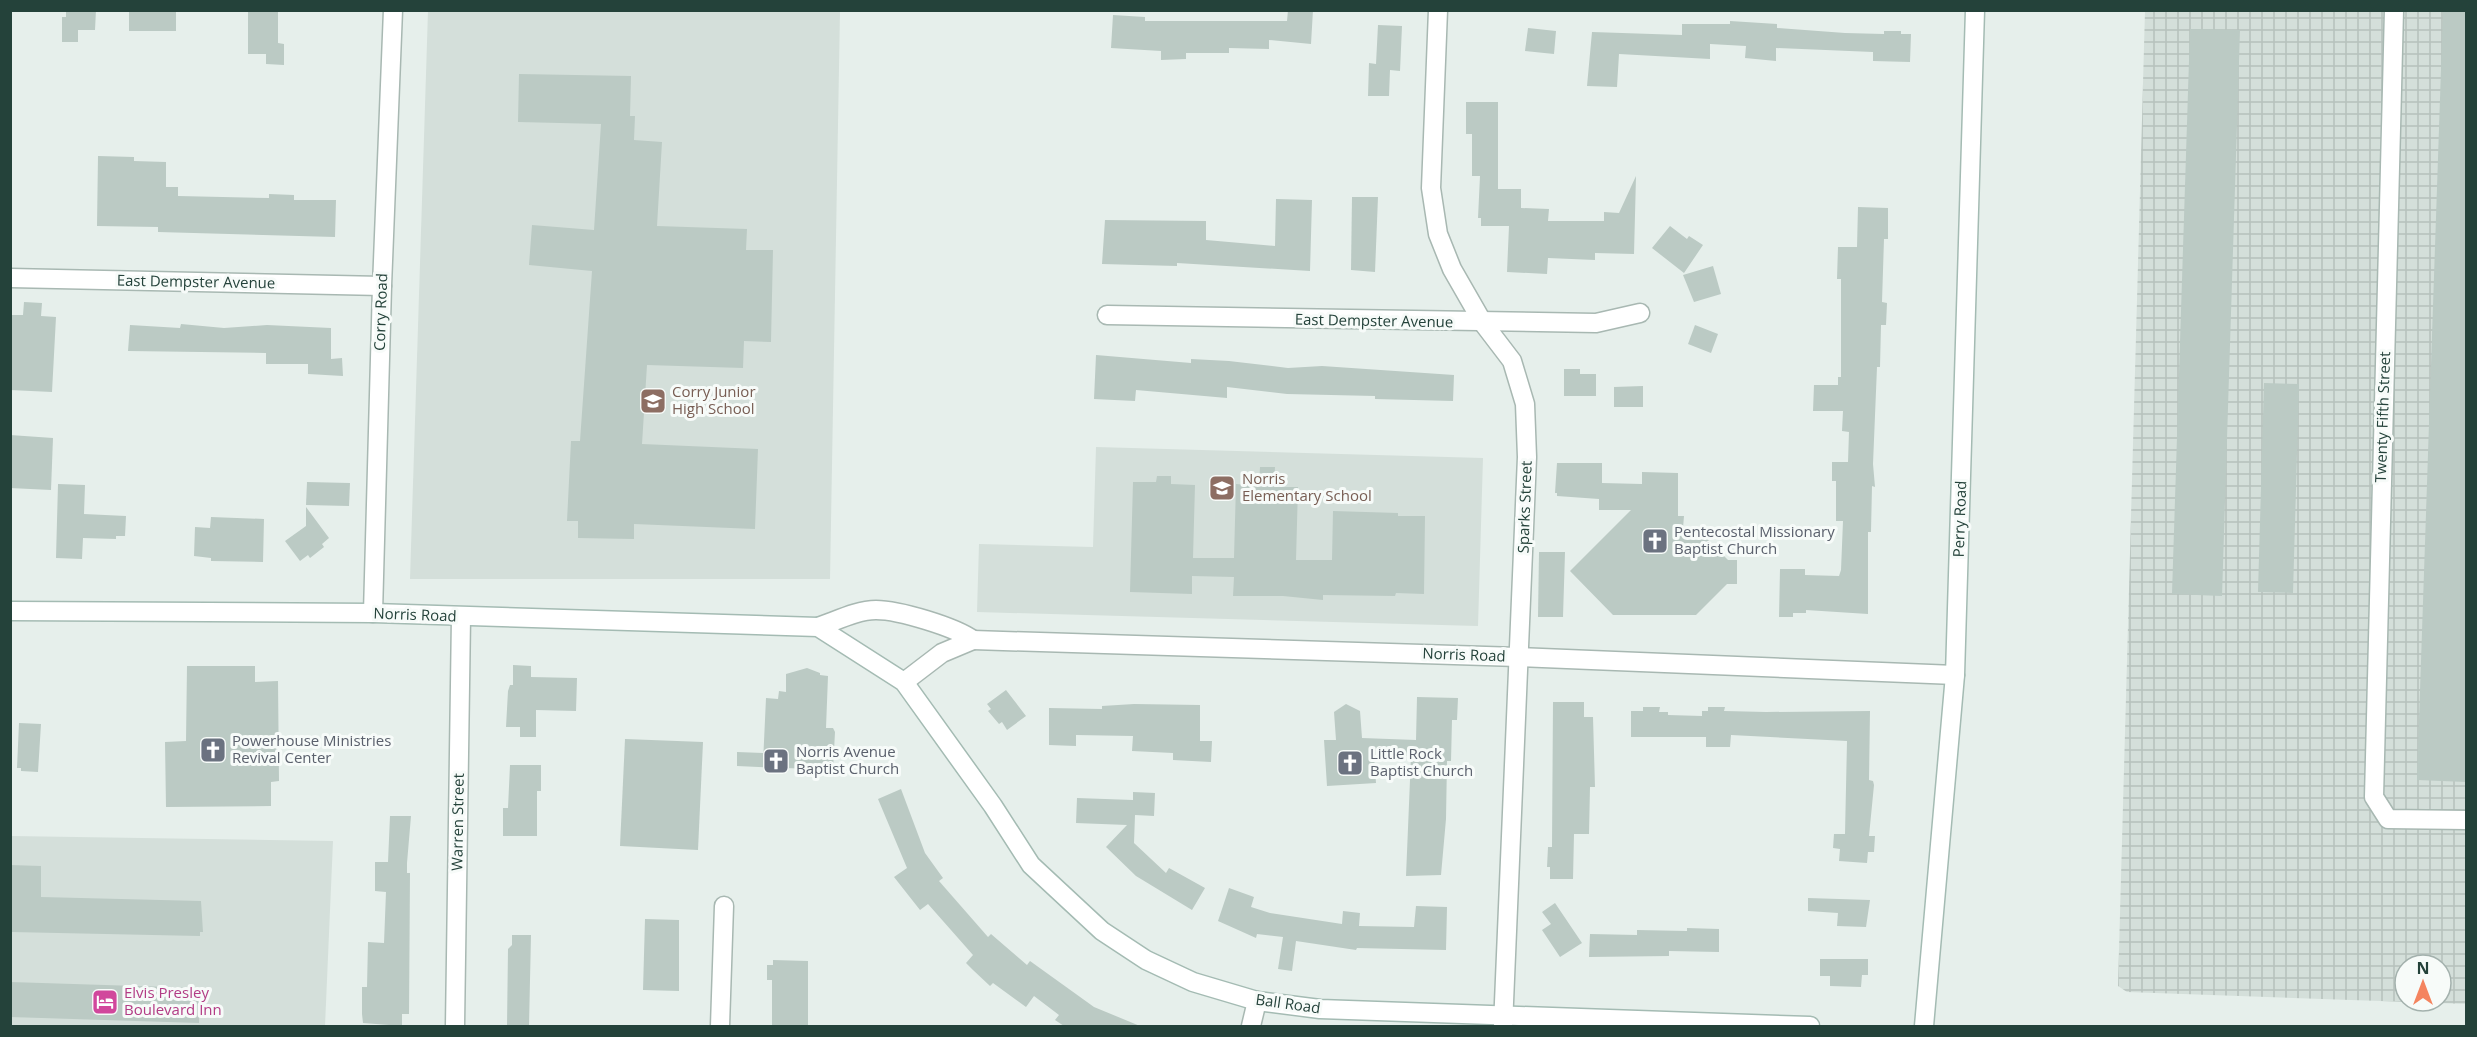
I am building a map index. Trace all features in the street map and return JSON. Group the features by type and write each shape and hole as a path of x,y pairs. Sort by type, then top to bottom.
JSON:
{"street":[{"name":"Corry Road","path":"373,613 382,286 393,10"},
{"name":"Sparks Street","path":"1438,10 1431,188 1438,234 1452,269 1483,323 1512,360 1525,404 1527,457 1503,1022"},
{"name":"Perry Road","path":"1924,1026 1955,675 1976,10"},
{"name":"Twenty Fifth Street","path":"2394,10 2374,797 2388,819 2466,820"},
{"name":"East Dempster Avenue","path":"10,278 382,286"},
{"name":"East Dempster Avenue","path":"1107,315 1483,323 1596,323 1640,312"},
{"name":"Norris Road","path":"10,611 373,613 818,627 877,610 953,628 973,640"},
{"name":"Warren Street","path":"455,1026 461,617"},
{"path":"818,627 904,682"},
{"name":"Norris Road","path":"904,682 942,653 973,640 1518,657 1955,675"},
{"name":"Ball Road","path":"904,682 993,806 1031,866 1102,931 1146,960 1193,982 1257,1001 1320,1009 1503,1022 1810,1026"},
{"path":"720,1026 723,906"},
{"path":"1251,1026 1257,1001"}],"shaded area":[{"path":"428,11 840,11 830,579 410,579"},
{"path":"2145,11 2466,11 2466,1004 2453,1004 2453,953 2393,953 2393,1001 2127,992 2118,986"},
{"path":"1096,447 1483,458 1478,626 977,612 979,544 1093,547"},
{"path":"11,836 333,841 325,1026 11,1026"}],"building":[{"path":"66,10 96,10 95,30 78,30 78,42 62,42 62,17 66,17"},
{"path":"129,10 176,10 176,31 129,31"},
{"path":"248,10 278,10 278,43 284,44 284,65 266,64 266,54 248,54"},
{"path":"1288,10 1313,10 1311,44 1269,40 1269,49 1229,48 1229,53 1186,53 1186,59 1161,60 1161,51 1111,48 1113,15 1145,17 1145,21 1287,21"},
{"path":"2443,10 2466,10 2466,782 2417,780"},
{"path":"1730,21 1777,24 1777,28 1845,33 1884,34 1884,31 1901,31 1901,34 1911,34 1910,62 1873,61 1873,52 1776,48 1776,61 1745,58 1746,46 1710,44 1710,59 1619,54 1617,87 1587,86 1592,32 1682,35 1682,24 1730,24"},
{"path":"1378,25 1402,26 1400,71 1390,70 1389,96 1368,96 1369,63 1376,64"},
{"path":"1528,28 1556,31 1554,54 1525,51"},
{"path":"2190,29 2240,30 2222,596 2172,594"},
{"path":"519,74 631,76 630,116 635,116 634,140 662,142 657,226 747,229 746,250 773,250 771,342 744,341 743,368 647,365 642,444 758,449 755,529 634,524 634,539 578,538 578,521 567,521 571,441 580,441 592,271 529,265 532,225 594,230 601,124 518,122"},
{"path":"1466,102 1498,102 1498,189 1521,189 1521,208 1549,209 1548,221 1604,221 1604,212 1619,213 1636,176 1634,254 1595,253 1595,260 1548,258 1547,274 1507,272 1509,226 1481,226 1481,218 1478,218 1480,176 1472,176 1472,134 1466,134"},
{"path":"98,156 134,157 134,161 166,162 166,187 178,187 178,196 269,198 269,194 294,195 294,200 336,200 335,237 158,232 158,227 97,226"},
{"path":"1352,197 1378,197 1375,272 1351,270"},
{"path":"1276,199 1312,200 1310,271 1177,263 1177,266 1102,264 1105,220 1206,221 1206,240 1275,246"},
{"path":"1858,207 1888,208 1888,239 1884,239 1882,302 1887,303 1886,325 1881,325 1880,367 1877,367 1873,464 1875,487 1872,486 1871,532 1868,532 1868,614 1806,610 1806,613 1793,613 1793,617 1779,617 1780,569 1805,569 1805,575 1839,576 1841,570 1843,521 1836,521 1836,481 1832,481 1832,462 1848,462 1849,432 1842,431 1843,411 1813,411 1814,385 1838,385 1838,377 1841,377 1841,279 1837,279 1838,247 1857,247"},
{"path":"1670,226 1687,239 1689,236 1703,245 1684,273 1652,248"},
{"path":"1713,266 1721,294 1694,302 1683,275"},
{"path":"24,302 42,303 41,316 56,317 52,392 10,390 10,315 23,315"},
{"path":"181,324 224,328 267,325 331,328 331,359 342,358 343,376 308,374 308,364 266,364 266,353 128,351 130,325 180,328"},
{"path":"1695,325 1718,334 1711,353 1688,344"},
{"path":"1096,355 1191,363 1191,359 1288,368 1322,366 1454,375 1453,401 1287,394 1227,387 1227,398 1136,390 1135,401 1094,399"},
{"path":"1564,369 1580,369 1580,374 1596,374 1596,396 1564,396"},
{"path":"2264,383 2299,384 2293,593 2258,592"},
{"path":"1643,386 1643,407 1614,407 1614,387"},
{"path":"10,435 53,438 51,490 10,488"},
{"name":"Pentecostal Missionary Baptist Church","path":"1557,463 1602,463 1602,483 1642,484 1642,472 1678,473 1678,516 1684,516 1683,528 1696,528 1728,560 1737,560 1737,584 1727,584 1696,615 1613,615 1570,571 1631,510 1599,510 1599,499 1557,496 1555,493"},
{"path":"1260,467 1275,467 1274,487 1298,487 1296,560 1332,560 1333,511 1425,516 1424,594 1323,595 1323,600 1283,596 1233,596 1234,577 1192,576 1192,594 1130,592 1133,482 1156,482 1157,476 1171,476 1171,484 1195,485 1193,558 1234,558 1236,484 1259,486"},
{"path":"307,482 350,483 349,506 306,505"},
{"path":"58,484 85,485 84,514 126,516 125,536 116,536 116,539 83,538 82,559 56,558"},
{"path":"306,507 329,538 322,544 324,547 310,558 308,555 300,561 285,541 306,526"},
{"path":"211,517 264,519 263,562 211,561 211,558 194,556 195,527 210,528"},
{"path":"1539,552 1565,552 1563,617 1538,617"},
{"path":"513,665 531,666 531,677 577,678 576,711 536,710 536,737 520,737 520,727 506,727 508,691 510,685 513,685"},
{"path":"187,666 255,666 255,682 278,681 279,781 271,782 271,806 166,807 165,742 186,741"},
{"path":"807,668 820,675 828,676 826,728 833,728 835,732 833,770 737,766 737,752 763,753 763,763 766,698 778,699 779,691 786,692 786,674"},
{"path":"1006,690 1026,716 1007,730 1002,722 999,724 988,711 991,709 987,704"},
{"path":"1417,697 1458,698 1457,720 1452,720 1451,761 1447,761 1446,819 1441,875 1406,876 1411,756 1374,755 1376,783 1327,786 1324,740 1336,740 1334,712 1346,704 1360,711 1362,738 1416,740"},
{"path":"1553,702 1584,702 1584,717 1593,717 1595,787 1590,787 1589,834 1574,834 1573,879 1550,879 1550,867 1547,867 1548,847 1552,847"},
{"path":"1200,705 1200,741 1212,741 1211,762 1173,760 1173,753 1132,751 1133,736 1076,735 1076,746 1049,745 1049,708 1102,709 1102,706"},
{"path":"1643,707 1660,707 1659,712 1668,712 1668,715 1702,716 1702,711 1708,711 1708,707 1725,707 1724,711 1870,711 1869,780 1873,781 1874,785 1869,836 1875,836 1874,852 1868,852 1867,863 1839,861 1840,849 1833,848 1834,834 1845,834 1847,741 1731,735 1730,747 1706,747 1706,737 1631,737 1631,711 1643,711"},
{"path":"19,723 41,724 38,772 21,771 21,768 17,768"},
{"path":"625,739 703,742 698,850 620,846"},
{"path":"510,765 541,765 541,791 537,791 537,836 503,836 503,808 508,808"},
{"path":"901,789 925,853 943,878 939,881 988,937 991,934 1027,965 1030,961 1094,1007 1140,1026 1064,1026 1055,1020 1059,1015 1034,996 1026,1007 993,983 990,986 973,970 966,963 973,955 928,904 920,910 894,877 907,868 878,799"},
{"path":"1133,792 1155,793 1154,816 1135,815 1134,843 1166,873 1169,868 1205,888 1192,910 1136,876 1106,847 1127,825 1076,823 1077,798 1133,800"},
{"path":"390,816 411,816 407,863 407,873 410,873 409,1014 402,1014 402,1026 363,1023 362,1014 362,987 367,987 368,942 384,943 386,892 375,891 375,862 388,862"},
{"path":"10,865 41,866 41,897 201,901 203,932 200,932 200,936 11,932"},
{"path":"1229,888 1254,897 1251,907 1270,913 1342,924 1343,911 1360,913 1359,926 1414,927 1416,906 1447,907 1446,950 1357,948 1356,950 1296,941 1292,971 1278,969 1283,937 1257,934 1256,938 1218,921"},
{"path":"1808,898 1870,900 1866,927 1837,926 1838,913 1808,911"},
{"path":"1555,903 1582,943 1560,957 1542,930 1551,924 1542,912"},
{"path":"645,919 679,920 679,991 643,990"},
{"path":"1687,928 1719,929 1719,952 1669,951 1669,956 1589,957 1590,934 1637,935 1637,930 1687,931"},
{"path":"512,935 531,935 529,1026 507,1026 508,949 512,945"},
{"path":"1820,959 1868,959 1868,975 1862,975 1861,987 1830,986 1830,976 1820,976"},
{"path":"773,960 808,961 808,1026 772,1026 772,980 767,980 767,965 773,965"},
{"name":"Elvis Presley Boulevard Inn","path":"10,982 200,988 199,1023 10,1017"}],"place":[{"name":"Corry Junior High School","path":"653,401"},
{"name":"Norris Elementary School","path":"1222,488"},
{"name":"Pentecostal Missionary Baptist Church","path":"1655,541"},
{"name":"Powerhouse Ministries Revival Center","path":"213,750"},
{"name":"Norris Avenue Baptist Church","path":"776,761"},
{"name":"Little Rock Baptist Church","path":"1350,763"},
{"name":"Elvis Presley Boulevard Inn","path":"105,1002"}]}
